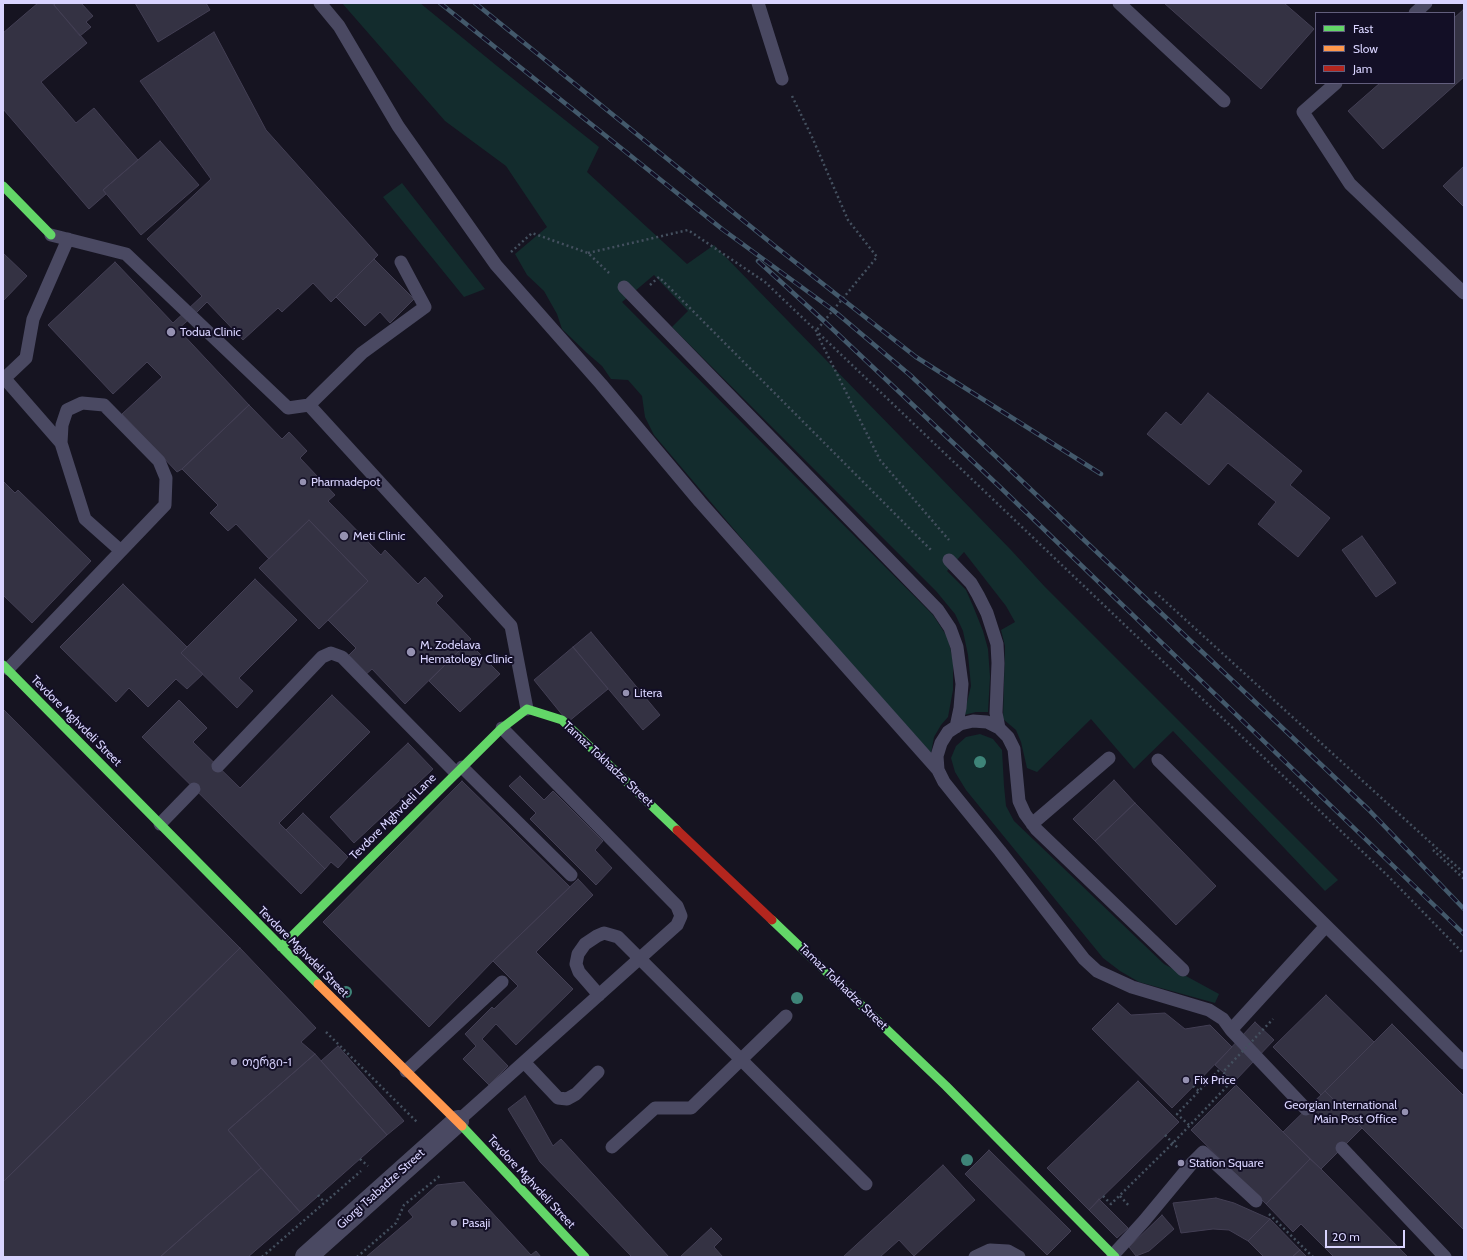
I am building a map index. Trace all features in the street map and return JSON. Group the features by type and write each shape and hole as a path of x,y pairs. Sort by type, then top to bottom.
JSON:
{"street":[{"path":"3,186 52,235"},
{"name":"Tevdore Mghvdeli Street","path":"5,667 281,947 458,1121 585,1257"},
{"name":"Tevdore Mghvdeli Lane","path":"281,947 502,728 527,709"},
{"name":"Tamaz Tokhadze Street","path":"527,709 562,720 579,735 946,1086 1114,1256"},
{"name":"Giorgi Tsabadze Street","path":"306,1257 458,1121"}],"lane":[{"path":"320,3 339,26 398,126 496,266 601,384 700,502 938,770 944,782 1084,959 1097,970 1132,987 1209,1010 1223,1019 1231,1030 1306,1110"},
{"path":"758,3 782,79"},
{"path":"1119,3 1224,101"},
{"path":"1416,12 1426,3"},
{"path":"1335,84 1303,112 1350,184 1464,293"},
{"path":"52,235 126,254 288,408 309,405 362,353 425,307 401,262"},
{"path":"62,443 6,380 6,376 26,358 33,319 68,239"},
{"path":"624,287 938,610 950,628 957,648 962,684 960,708 956,727"},
{"path":"5,667 121,551 165,505 166,478 160,461 104,405 82,403 67,410 62,425 62,443 85,519 121,551"},
{"path":"309,405 511,626 527,709"},
{"path":"949,560 971,583 978,594 987,613 997,644 998,663 996,713 999,728"},
{"path":"218,766 322,657 331,653 342,657 571,875"},
{"path":"938,770 937,756 941,743 948,732 960,724 973,721 987,722 999,728 1008,737 1014,749 1019,801 1032,824 1183,970"},
{"path":"458,1121 677,925 681,916 677,906 502,728"},
{"path":"1032,824 1109,758"},
{"path":"1158,760 1464,1064"},
{"path":"160,824 194,789"},
{"path":"1231,1030 1326,926"},
{"path":"599,995 579,972 576,964 578,954 585,944 596,936 604,933 618,937 640,958 866,1184"},
{"path":"406,1071 502,982"},
{"path":"612,1147 655,1108 691,1108 786,1016"},
{"path":"524,1062 558,1098 567,1099 576,1094 598,1072"},
{"path":"1342,1148 1445,1257"},
{"path":"1114,1256 1192,1162 1203,1152 1256,1201"},
{"path":"975,1257 990,1250 1008,1251 1019,1257"}],"path":[{"path":"782,79 795,100 848,220 877,257 816,331"},
{"path":"588,253 688,230 765,282 1387,875 1464,954"},
{"path":"496,266 532,233 588,253 624,287"},
{"path":"660,277 944,564 958,552 880,460 822,346 816,331"},
{"path":"1155,592 1464,873"},
{"path":"1433,850 1464,879"},
{"path":"1103,1196 1111,1204 1173,1143 1232,1081 1223,1072 1273,1019"},
{"path":"326,1032 418,1124"},
{"path":"1191,1124 1177,1114 1220,1069"},
{"path":"1193,1086 1199,1091"},
{"path":"1165,1135 1173,1143"},
{"path":"360,1159 368,1166"},
{"path":"262,1257 324,1202 374,1161"},
{"path":"357,1257 396,1223 404,1205 441,1175"},
{"path":"318,1195 324,1202"},
{"path":"1256,1201 1313,1257"}],"green space":[{"path":"342,3 420,3 599,147 587,172 687,264 714,245 1011,550 1045,587 1338,880 1325,891 1173,731 1134,769 1091,719 1037,772 1027,768 1021,742 1016,730 1003,719 1005,646 1001,630 1015,622 1006,606 964,552 947,571 966,590 973,606 983,631 988,649 990,677 988,712 976,712 964,715 971,686 968,655 963,631 955,614 936,591 672,327 688,311 654,275 622,302 933,615 948,638 953,661 953,690 948,717 934,737 931,753 793,599 654,435 645,417 642,396 628,380 611,379 602,366 562,329 557,314 544,291 527,275 515,254 547,227 506,166 445,121"},
{"path":"402,183 485,289 464,297 383,197"},
{"path":"980,734 993,739 1002,750 1006,806 1014,821 1164,964 1219,994 1215,1003 1139,982 1120,971 1103,958 966,790 955,772 951,758 956,746 966,737"}],"building":[{"path":"38,3 52,3 87,43 41,82 76,123 94,108 138,160 103,190 106,194 89,209 3,109 3,33"},
{"path":"56,3 81,3 93,16 86,22 91,27 80,36 54,5"},
{"path":"135,3 206,3 210,10 158,42"},
{"path":"1164,3 1284,3 1314,29 1261,89"},
{"path":"1463,10 1464,77 1383,149 1348,111 1379,84 1455,84 1455,17"},
{"path":"214,32 266,130 378,255 331,302 313,283 282,312 278,308 243,340 207,302 193,316 187,310 202,296 147,239 211,179 140,81"},
{"path":"160,141 199,185 141,235 103,190"},
{"path":"1464,166 1464,207 1443,186"},
{"path":"3,253 27,276 3,301"},
{"path":"374,259 414,299 390,323 380,312 365,326 336,297"},
{"path":"115,262 173,323 187,310 193,316 178,329 249,405 182,469 177,472 122,414 162,377 147,362 113,394 48,325"},
{"path":"1208,393 1302,471 1290,485 1330,518 1298,557 1258,524 1276,502 1228,463 1209,485 1147,434 1166,412 1181,425"},
{"path":"249,405 282,439 289,432 307,451 300,458 335,495 328,501 381,555 385,550 418,584 425,577 443,596 436,603 471,639 405,704 372,669 364,676 346,658 356,648 328,620 368,581 309,520 269,559 236,524 228,531 210,513 218,505 182,469"},
{"path":"3,481 15,493 18,490 91,561 32,623 3,595"},
{"path":"309,520 368,581 319,629 259,568"},
{"path":"1362,536 1396,583 1376,597 1342,550"},
{"path":"255,579 297,620 239,678 253,691 237,708 181,653"},
{"path":"123,584 187,647 181,653 203,674 187,689 176,679 148,707 129,688 116,702 60,647"},
{"path":"591,632 660,715 643,730 573,647"},
{"path":"468,642 500,674 460,712 429,681"},
{"path":"573,647 608,689 568,722 534,680"},
{"path":"332,695 370,732 279,823 325,869 301,894 142,737 179,700 207,728 193,742 240,788"},
{"path":"3,709 240,948 3,1182"},
{"path":"408,743 433,769 354,843 330,817"},
{"path":"520,776 544,800 553,791 603,841 595,850 612,868 596,885 530,819 536,813 509,786"},
{"path":"1114,780 1135,803 1095,841 1073,819"},
{"path":"462,781 570,887 493,961 429,1027 323,922"},
{"path":"1135,803 1216,886 1176,925 1095,841"},
{"path":"303,813 348,857 338,868 331,862 325,869 286,830"},
{"path":"578,879 593,895 536,952 573,989 516,1045 496,1024 482,1039 508,1066 489,1085 463,1059 476,1046 465,1034 492,1007 494,1009 518,986 493,961"},
{"name":"თერგი-1","path":"240,948 316,1028 301,1042 315,1054 228,1130 261,1168 160,1257 3,1257 3,1182"},
{"path":"1326,995 1374,1042 1321,1095 1273,1047"},
{"path":"1118,1003 1131,1015 1165,1013 1185,1029 1210,1025 1232,1047 1172,1108 1092,1029"},
{"path":"1255,1022 1274,1040 1234,1082 1215,1065"},
{"name":"Georgian International Main Post Office","path":"1392,1024 1464,1096 1464,1230 1325,1091"},
{"path":"338,1046 404,1121 387,1135 321,1061"},
{"path":"315,1054 387,1135 300,1212 228,1130"},
{"path":"1138,1081 1179,1122 1089,1210 1047,1168"},
{"path":"1236,1085 1310,1159 1266,1204 1191,1130"},
{"path":"1325,1091 1362,1128 1321,1169 1283,1132"},
{"path":"525,1096 553,1146 561,1139 669,1257 632,1257 540,1162 508,1109"},
{"path":"989,1150 1071,1231 1047,1255 965,1174"},
{"name":"Georgian International Main Post Office","path":"1310,1159 1408,1257 1334,1257 1301,1224 1293,1232 1266,1204"},
{"path":"943,1165 975,1200 914,1256 899,1240 880,1257 843,1257"},
{"path":"261,1168 300,1212 248,1257 160,1257"},
{"name":"Pasaji","path":"464,1182 531,1255 536,1251 541,1257 366,1257 413,1217 408,1211 437,1185"},
{"path":"1216,1198 1234,1203 1270,1219 1248,1241 1229,1230 1213,1229 1181,1233 1173,1203"},
{"path":"1099,1199 1128,1228 1117,1238 1089,1210"},
{"path":"1162,1215 1174,1229 1149,1251 1136,1256 1129,1247"},
{"path":"1270,1219 1300,1250 1292,1257 1264,1257 1248,1241"},
{"path":"711,1228 722,1239 714,1247 723,1257 680,1257"},
{"path":"1300,1250 1307,1257 1292,1257"}],"railway":[{"path":"440,3 722,229 833,310 910,375 1368,809 1464,909"},
{"path":"475,3 776,247 916,357 1101,474"},
{"path":"758,261 824,321 1001,488 1464,934"}],"traffic: fast":[{"path":"3,186 51,235"},
{"path":"3,665 318,984"},
{"path":"281,947 502,728 527,709 562,720 677,830"},
{"path":"772,920 946,1086 1115,1257"},
{"path":"462,1126 585,1257"}],"traffic: slow":[{"path":"318,984 462,1126"}],"traffic: jam":[{"path":"677,830 772,920"}],"place":[{"name":"Todua Clinic","path":"171,332"},
{"name":"Pharmadepot","path":"303,482"},
{"name":"Meti Clinic","path":"344,536"},
{"name":"M. Zodelava Hematology Clinic","path":"411,652"},
{"name":"Litera","path":"626,693"},
{"name":"თერგი-1","path":"234,1062"},
{"name":"Fix Price","path":"1186,1080"},
{"name":"Georgian International Main Post Office","path":"1405,1112"},
{"name":"Station Square","path":"1181,1163"},
{"name":"Pasaji","path":"454,1223"}]}
